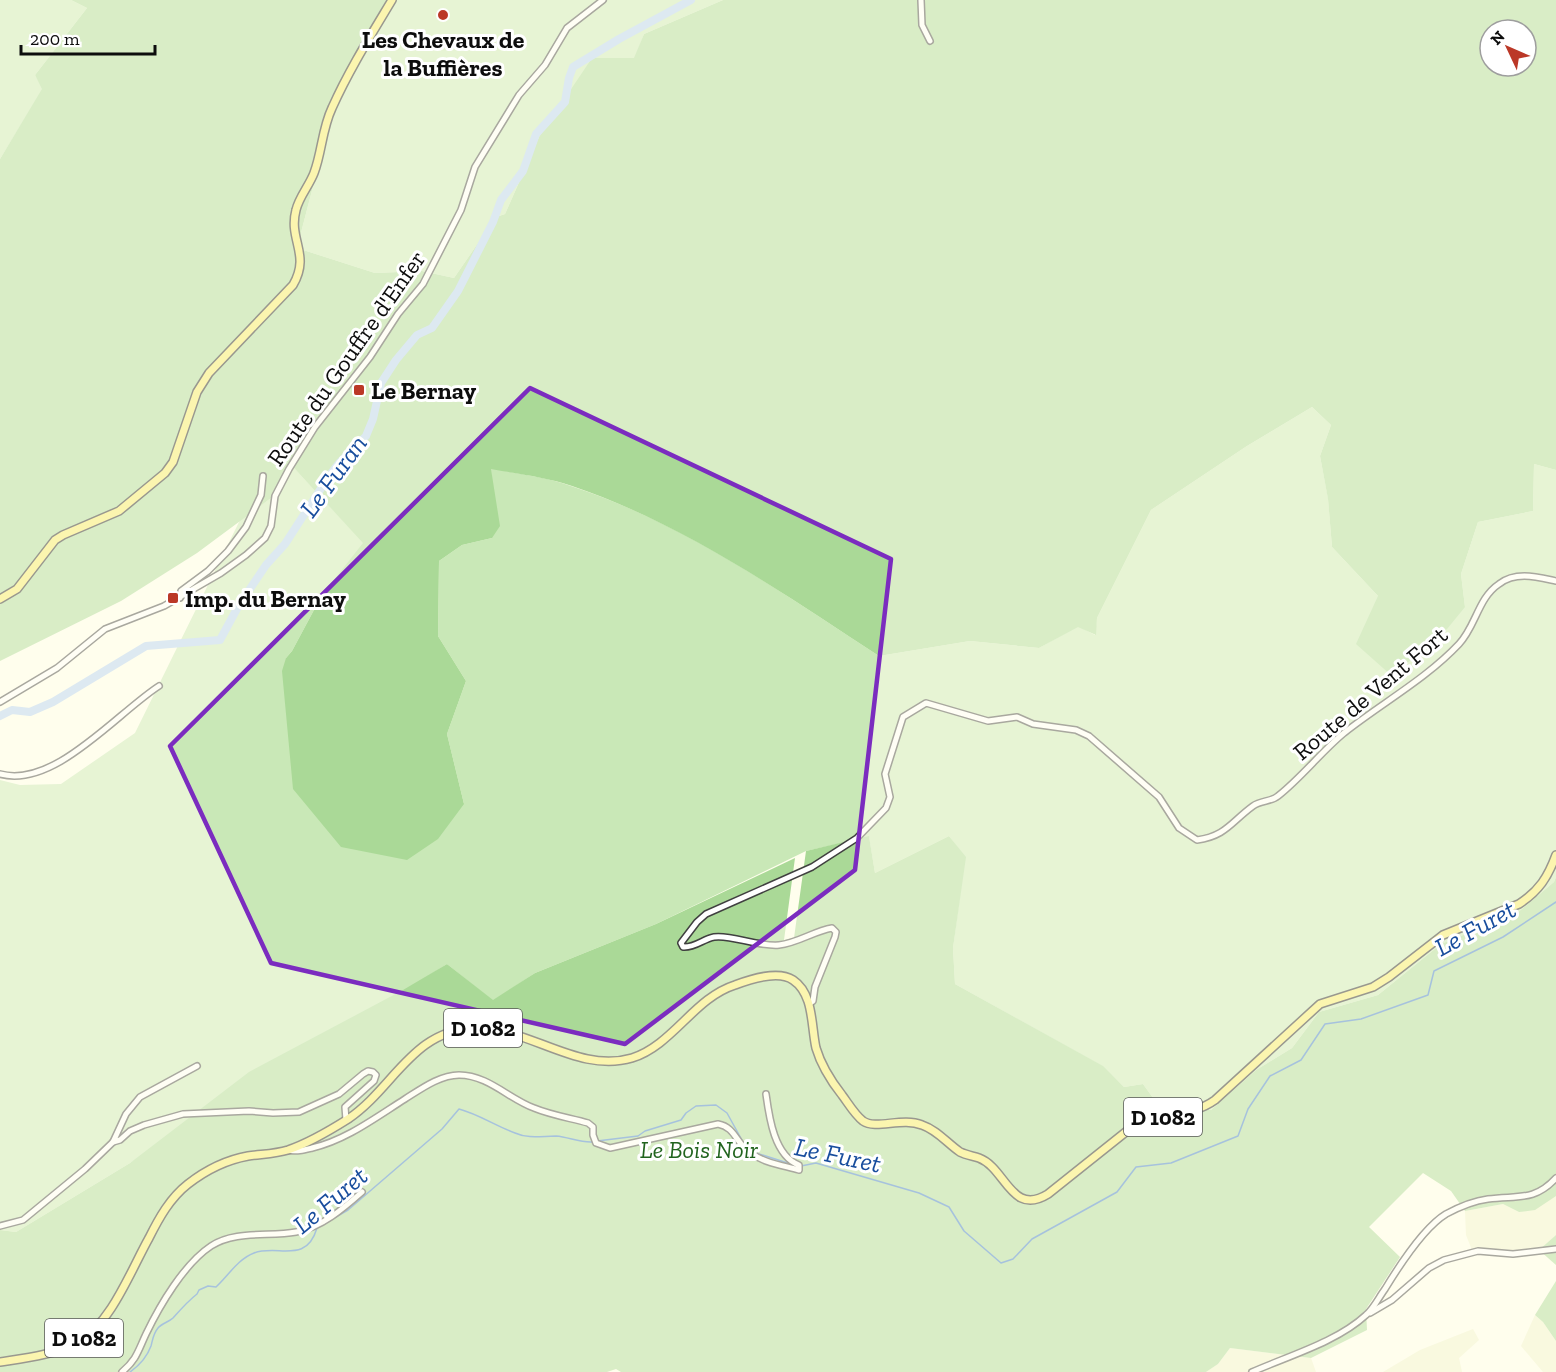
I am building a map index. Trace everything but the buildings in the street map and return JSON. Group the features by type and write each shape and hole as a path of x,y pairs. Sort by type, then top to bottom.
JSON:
{"main road":[{"path":"0,598 17,589 56,540 119,511 165,473 173,462 197,392 209,373 298,276 301,255 294,226 296,209 314,174 325,126 332,108 392,0"},
{"name":"D 1082","path":"0,1362 61,1350 90,1333 113,1303 162,1213 176,1195 196,1178 234,1159 289,1150 346,1120 366,1105 414,1053 434,1039 452,1032 479,1028 496,1030 586,1058 601,1061 620,1060 634,1057 651,1049 715,995 734,985 780,975 796,981 804,992 816,1049 824,1069 862,1120 876,1125 907,1121 926,1126 964,1154 987,1162 1017,1195 1028,1200 1037,1199 1048,1194 1132,1127 1146,1120 1183,1114 1215,1100 1320,1004 1373,987 1443,935 1512,908 1524,901 1545,881 1556,855"}],"street":[{"name":"Route du Gouffre d'Enfer","path":"0,702 57,668 105,629 180,598 226,570 265,538 271,526 275,496 280,483 315,427 370,357 398,314 423,284 458,217 475,167 519,95 544,65 567,28 603,0"},
{"path":"921,0 922,25 930,41"},
{"path":"180,598 181,591 208,571 228,551 246,527 261,495 263,476"},
{"name":"Route de Vent Fort","path":"808,1004 813,1001 815,987 835,937 836,932 832,928 779,945 759,944 724,937 713,937 688,948 683,947 681,943 706,914 812,867 858,838 886,808 890,797 885,774 903,717 926,703 988,721 1017,717 1033,724 1083,733 1159,797 1179,828 1197,840 1213,838 1256,804 1276,798 1343,734 1436,666 1470,630 1477,610 1498,584 1511,578 1525,576 1556,581"},
{"path":"0,774 13,777 43,772 62,762 159,686"},
{"path":"0,1226 22,1220 85,1169 113,1142 126,1114 140,1097 197,1066"},
{"path":"113,1142 144,1125 183,1114 249,1111 299,1112 339,1094 368,1071 373,1072 376,1075 374,1081 345,1107 346,1120"},
{"path":"289,1150 305,1150 345,1136 426,1086 457,1075 486,1081 534,1108 588,1123 593,1127 596,1141 610,1148 714,1124 723,1125 731,1130 742,1147 753,1155 771,1164 799,1167 789,1160 782,1150 769,1116 766,1094"},
{"path":"1368,1314 1406,1257 1433,1224 1444,1215 1479,1200 1522,1198 1535,1194 1549,1186 1556,1178"},
{"path":"122,1372 134,1362 163,1304 190,1265 206,1250 226,1240 306,1229 345,1207 362,1192"},
{"path":"1251,1372 1347,1331 1368,1314 1392,1300 1429,1268 1444,1260 1478,1251 1513,1254 1556,1250"}],"highlighted area":[{"path":"530,388 891,559 855,870 625,1044 271,963 170,746"}],"green space":[{"path":"0,0 71,0 87,8 35,75 43,89 0,159"},
{"path":"71,0 389,0 349,65 322,152 297,248 375,273 422,271 454,278 496,217 505,214 539,137 592,58 634,58 644,34 723,0 1556,0 1556,470 1534,464 1533,511 1478,522 1461,574 1465,607 1447,629 1392,676 1356,644 1378,596 1332,547 1328,499 1320,456 1331,425 1312,407 1247,446 1151,510 1097,618 1096,635 1078,627 1039,648 970,641 879,656 731,561 653,520 572,486 491,469 500,526 492,538 462,545 439,561 438,636 466,681 447,734 464,804 438,839 407,860 341,847 293,789 282,671 286,658 322,595 363,543 294,468 271,498 197,553 121,601 0,661 0,159 42,89 35,75 87,8"},
{"path":"389,0 723,0 644,34 635,58 539,137 505,214 496,217 454,278 422,271 375,273 297,248 322,152 349,65"},
{"path":"1312,407 1331,425 1320,456 1328,498 1332,547 1378,596 1465,607 1461,574 1478,522 1533,511 1534,464 1556,470 1556,877 1554,882 1517,913 1441,944 1378,995 1319,1012 1292,1048 1256,1070 1211,1110 1188,1103 1156,1102 1143,1084 1124,1087 1102,1066 955,984 953,948 965,857 949,836 875,873 869,837 806,851 656,924 535,973 493,1001 447,964 16,1232 0,1230 0,780 20,785 61,784 135,733 240,520 271,498 294,468 364,543 322,595 286,658 464,804 447,734 466,681 438,636 439,561 462,545 492,538 491,468 561,483 613,501 653,519 731,561 879,656 970,641 1039,648 1078,626 1095,635 1097,618 1151,510 1247,446"},
{"name":"Le Bois Noir","path":"869,836 875,873 949,836 966,857 953,948 955,984 1103,1066 1124,1087 1143,1084 1156,1102 1188,1103 1211,1110 1256,1070 1292,1048 1319,1012 1378,995 1441,944 1517,913 1554,882 1556,877 1556,1196 1535,1210 1519,1212 1503,1204 1465,1211 1451,1191 1423,1173 1369,1227 1400,1257 1366,1309 1367,1330 1311,1358 1230,1348 1218,1364 1206,1372 621,1372 616,1369 607,1372 0,1372 0,1230 16,1232 130,1163 249,1072 447,964 493,1000 535,973 656,924 795,858 784,940 794,938 806,851"},
{"path":"1556,1195 1556,1235 1539,1250 1511,1253 1472,1250 1466,1235 1465,1211 1503,1204 1519,1212"},
{"path":"1556,1235 1556,1265 1539,1250"},
{"path":"1556,1281 1556,1341 1543,1322 1535,1315"},
{"path":"1535,1315 1543,1322 1556,1341 1556,1372 1543,1372 1521,1346"},
{"path":"1473,1329 1479,1340 1459,1358 1462,1372 1383,1372 1420,1350"},
{"path":"1230,1348 1311,1358 1316,1372 1206,1372 1218,1364"}],"waterway":[{"name":"Le Furan","path":"0,716 12,710 30,712 53,702 146,646 220,640 239,605 266,565 285,544 329,476 366,436 373,419 381,383 396,360 417,335 432,328 458,291 493,222 501,200 523,171 536,134 565,102 573,67 691,0"},
{"name":"Le Furet","path":"801,1166 816,1163 919,1193 949,1207 964,1231 1001,1263 1013,1259 1032,1239 1117,1192 1136,1167 1171,1163 1238,1136 1248,1109 1270,1076 1301,1060 1325,1024 1361,1019 1428,995 1434,971 1503,937 1556,902"},
{"name":"Le Furet","path":"597,1141 638,1136 645,1131 681,1120 696,1106 716,1105 727,1113 743,1142"},
{"name":"Le Furet","path":"334,1218 348,1210 442,1129 459,1109 520,1135 556,1136 593,1142"},
{"name":"Le Furet","path":"756,1153 794,1165"},
{"name":"Le Furet","path":"130,1372 145,1357 158,1328 173,1318 199,1290 208,1286 216,1287 238,1263 254,1253 299,1250 312,1239 317,1228"}],"place":[{"name":"Les Chevaux de la Buffières","path":"443,15"},
{"name":"Le Bernay","path":"359,390"},
{"name":"Imp. du Bernay","path":"173,598"}]}
